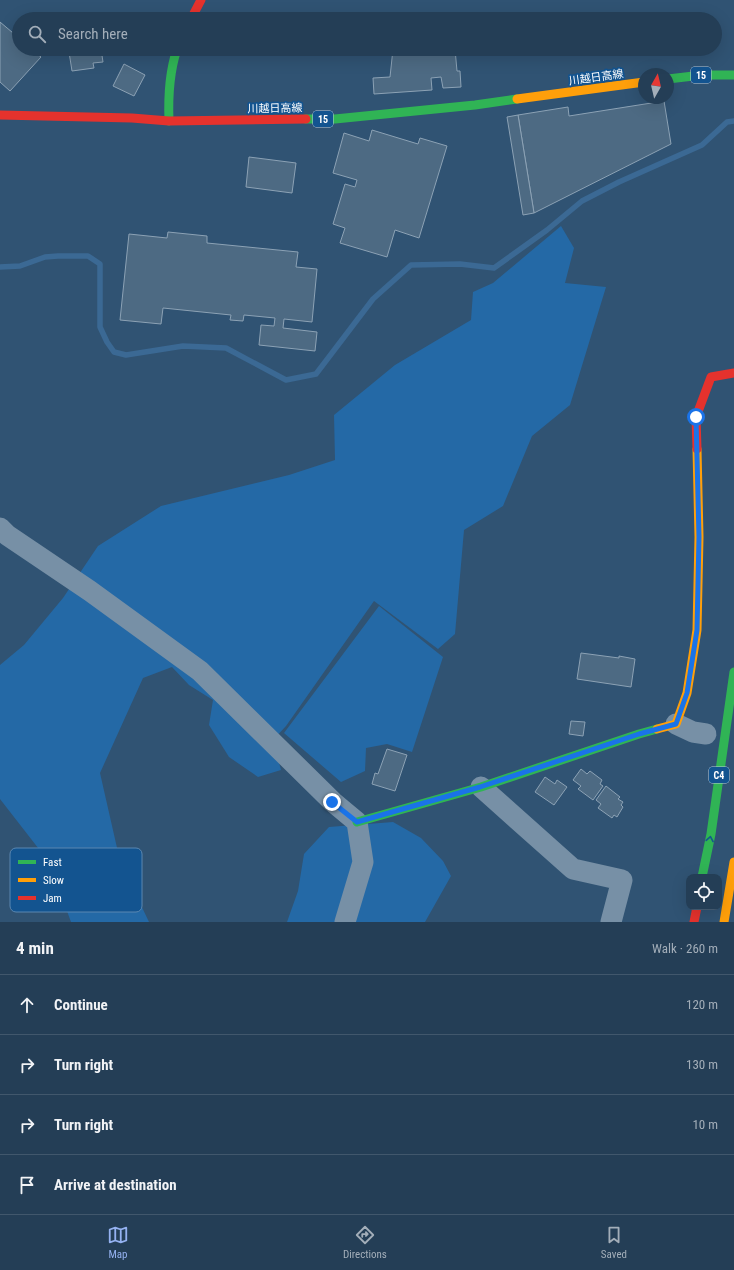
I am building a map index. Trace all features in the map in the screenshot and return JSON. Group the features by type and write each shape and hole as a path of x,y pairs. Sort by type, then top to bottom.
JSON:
{"main road":[{"path":"195,12 201,0"},
{"path":"169,121 168,93 174,56"},
{"name":"15","path":"674,78 702,75 734,75"},
{"name":"川越日高線","path":"0,115 132,118 169,121 335,119 475,105 638,83"},
{"path":"357,822 480,787 639,734 676,724 687,693 697,630 699,537 696,417 712,377 734,372"},
{"name":"C4","path":"703,874 712,826 734,672"},
{"path":"724,922 734,862"},
{"path":"694,922 696,910"}],"street":[{"path":"0,528 7,535 90,591 200,671 332,802 357,822 363,862 345,922"},
{"path":"676,724 693,732 706,734"},
{"path":"480,787 573,869 622,880 611,922"}],"shaded area":[{"path":"561,226 574,248 565,283 606,287 570,405 532,436 503,506 464,530 455,634 438,649 374,601 286,726 273,740 281,770 258,777 229,757 209,725 213,700 189,685 172,667 143,678 100,773 117,848 38,848 0,799 0,665 24,645 63,598 98,546 161,506 289,475 335,460 334,415 395,365 471,320 473,292 493,283"},
{"path":"379,606 443,657 412,752 387,744 366,748 365,771 341,782 284,733"},
{"path":"393,822 421,838 443,861 451,876 425,922 287,922 298,891 304,854 329,827"},
{"path":"142,907 149,922 71,922 67,912 142,912"}],"building":[{"path":"0,22 12,32 12,56 41,57 10,91 0,82"},
{"path":"70,56 102,56 103,62 93,63 94,68 72,71"},
{"path":"392,56 456,56 457,71 460,71 461,87 443,88 441,77 431,78 432,90 374,94 373,78 390,77"},
{"path":"124,64 145,75 134,96 113,86"},
{"path":"645,104 664,104 671,144 534,213 518,115 568,107 569,116"},
{"path":"518,115 534,213 523,215 507,117"},
{"path":"372,130 418,144 420,138 447,146 419,238 395,230 387,257 340,243 345,228 333,224 345,184 355,187 357,180 333,173 344,133 369,141"},
{"path":"249,157 296,163 292,193 246,187"},
{"path":"168,232 207,236 207,243 298,252 296,267 317,269 312,322 284,319 283,328 317,332 315,351 259,345 261,325 274,326 275,318 244,315 243,321 230,320 231,315 163,308 161,324 120,320 129,234 167,238"},
{"path":"581,653 619,658 619,656 635,659 631,687 577,679"},
{"path":"571,721 585,722 583,736 569,734"},
{"path":"387,749 407,755 395,791 372,784 375,773 378,774"},
{"path":"581,769 587,774 590,771 602,780 600,784 603,786 593,800 578,789 581,786 573,780"},
{"path":"545,777 555,784 557,780 567,787 554,805 535,792"},
{"path":"606,786 620,797 618,799 623,802 621,805 623,807 617,817 614,815 612,818 598,808 601,804 596,800"}],"waterway":[{"path":"0,267 20,266 45,257 88,256 100,264 100,327 107,342 114,352 126,355 183,346 226,348 286,380 316,374 373,299 411,265 460,264 494,268 547,230 582,201 619,182 702,145 727,122 734,121"}],"traffic: fast":[{"path":"169,121 170,85 175,56"},
{"path":"674,78 702,75 734,75"},
{"path":"306,119 335,119 475,105 517,99"},
{"path":"703,874 711,834 734,672"},
{"path":"357,822 481,787 657,729"}],"traffic: slow":[{"path":"517,99 638,83"},
{"path":"657,729 676,724 687,693 697,630 699,537 697,449"},
{"path":"724,922 734,862"}],"traffic: jam":[{"path":"195,12 201,0"},
{"path":"0,115 132,118 169,121 306,119"},
{"path":"697,449 696,417 711,377 734,373"},
{"path":"694,922 696,910"}],"route":[{"path":"332,802 357,822 480,787 639,734 676,724 687,693 697,630 699,537 696,417"}]}
